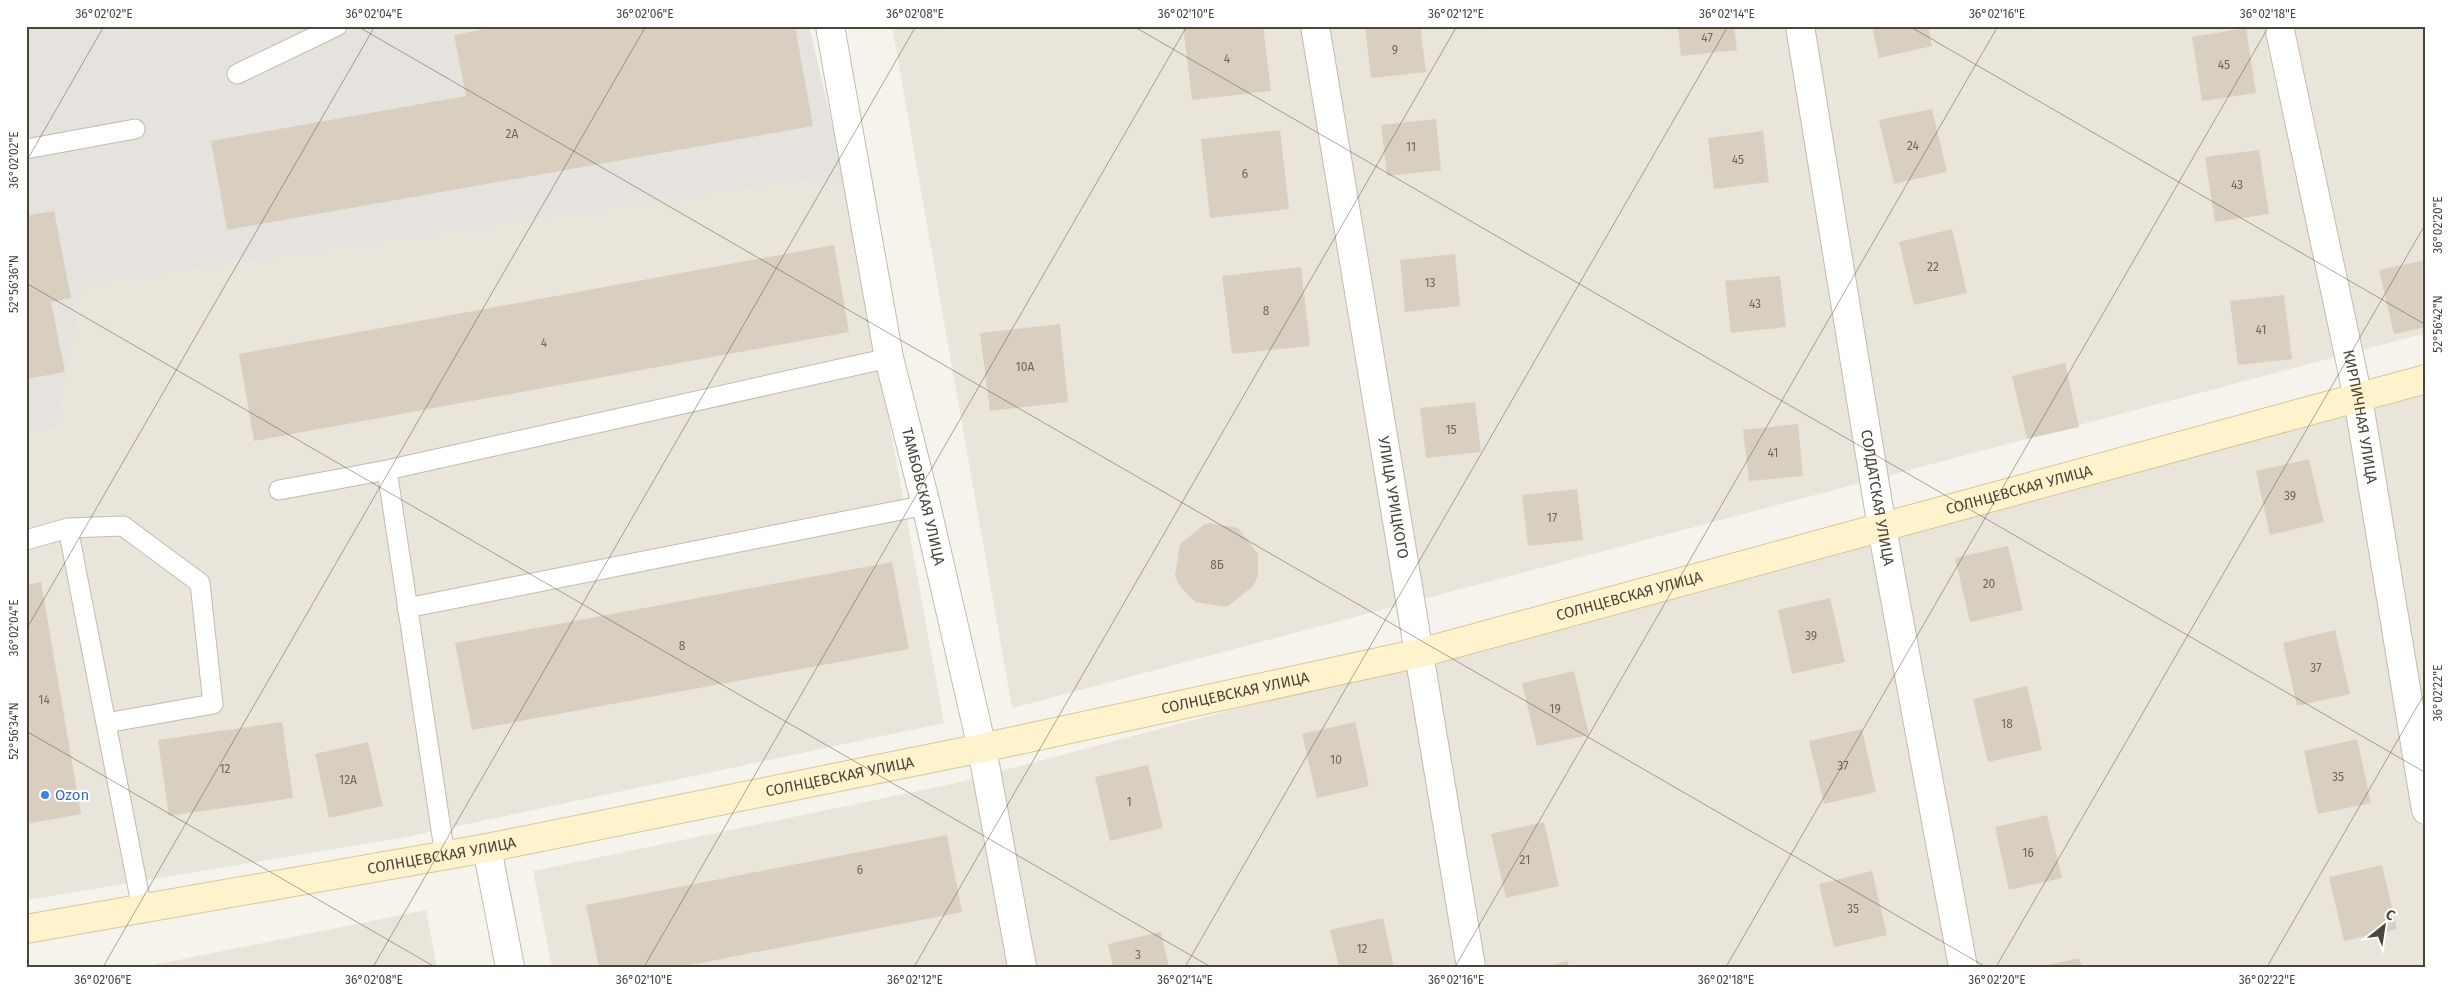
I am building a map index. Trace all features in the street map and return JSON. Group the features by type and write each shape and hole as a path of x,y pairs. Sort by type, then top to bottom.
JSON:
{"street":[{"name":"ТАМБОВСКАЯ УЛИЦА","path":"830,26 889,358 926,505 982,748 1022,967"},
{"name":"УЛИЦА УРИЦКОГО","path":"1315,26 1471,967"},
{"name":"СОЛДАТСКАЯ УЛИЦА","path":"1800,26 1882,528 1962,967"},
{"name":"КИРПИЧНАЯ УЛИЦА","path":"2279,26 2358,398 2426,810"},
{"name":"СОЛНЦЕВСКАЯ УЛИЦА","path":"26,929 487,848 982,748 1420,653 2426,379"},
{"path":"487,848 506,966"}],"lane":[{"path":"237,74 337,26"},
{"path":"26,149 135,129"},
{"path":"279,490 387,470 889,358"},
{"path":"387,470 445,856"},
{"path":"407,608 926,505"},
{"path":"26,540 68,528 123,526 200,583 213,704 106,723"},
{"path":"68,528 142,909"}],"shaded area":[{"path":"26,26 809,26 846,184 792,182 83,286 56,429 26,434"},
{"path":"892,26 2426,26 2426,333 1012,708"},
{"path":"792,182 846,184 944,723 401,838 26,900 26,434 56,429 82,286"},
{"path":"2426,394 2426,967 552,967 533,871 952,784"},
{"path":"426,910 437,967 143,967"}],"building":[{"path":"484,26 795,26 813,126 227,230 211,141 466,96 454,35 485,29"},
{"path":"1183,26 1263,26 1271,91 1192,100"},
{"path":"1420,26 1426,72 1371,78 1365,27"},
{"path":"1678,26 1734,26 1737,50 1681,56"},
{"path":"1872,26 1928,26 1932,46 1879,58"},
{"path":"2246,28 2256,93 2202,101 2192,37"},
{"path":"1932,109 1947,172 1894,184 1879,120"},
{"path":"1436,119 1441,170 1387,176 1381,125"},
{"path":"1280,130 1289,209 1210,218 1201,139"},
{"path":"1763,131 1769,182 1714,189 1708,138"},
{"path":"2259,150 2269,214 2215,222 2205,157"},
{"path":"54,211 71,298 51,302 65,372 26,379 26,216"},
{"path":"1952,229 1967,293 1914,305 1899,242"},
{"path":"834,245 849,332 254,441 239,354"},
{"path":"1455,254 1460,306 1405,312 1400,260"},
{"path":"2426,260 2426,327 2394,334 2379,270"},
{"path":"1301,267 1310,346 1232,354 1222,276"},
{"path":"1780,276 1786,327 1731,333 1725,281"},
{"path":"2284,295 2292,359 2238,365 2230,301"},
{"path":"1060,324 1068,402 990,411 980,333"},
{"path":"2065,363 2079,427 2027,439 2012,376"},
{"path":"1475,402 1481,452 1426,458 1420,408"},
{"path":"1798,424 1803,476 1749,481 1743,430"},
{"path":"2309,459 2324,522 2270,535 2256,471"},
{"path":"1577,489 1583,540 1528,546 1522,495"},
{"path":"1210,523 1238,528 1258,554 1258,576 1253,586 1227,607 1195,602 1179,585 1175,576 1180,544 1205,524"},
{"path":"2008,546 2023,610 1970,622 1955,558"},
{"path":"892,562 909,649 472,730 455,643"},
{"path":"41,582 81,814 26,824 26,585"},
{"path":"1830,598 1845,662 1792,674 1778,610"},
{"path":"2335,630 2350,694 2297,706 2283,643"},
{"path":"1574,671 1589,735 1537,746 1522,683"},
{"path":"2027,686 2042,750 1988,762 1973,699"},
{"path":"282,722 293,798 169,816 158,740"},
{"path":"1355,722 1369,786 1317,798 1302,734"},
{"path":"1862,729 1876,792 1824,804 1809,741"},
{"path":"2357,739 2371,803 2318,814 2304,751"},
{"path":"368,742 383,806 329,818 315,754"},
{"path":"1148,765 1163,828 1110,841 1095,777"},
{"path":"2047,815 2062,878 2009,890 1995,827"},
{"path":"1544,822 1559,886 1506,898 1491,834"},
{"path":"947,835 962,912 680,967 599,967 586,905"},
{"path":"2382,865 2397,929 2344,941 2329,877"},
{"path":"1872,871 1887,935 1834,947 1819,884"},
{"path":"1383,918 1394,967 1339,967 1330,930"},
{"path":"1161,932 1169,967 1113,967 1108,944"},
{"path":"2079,958 2082,967 2043,967 2043,966"},
{"path":"1568,961 1569,967 1546,967 1546,966"}],"place":[{"name":"Ozon","path":"45,795"}]}
